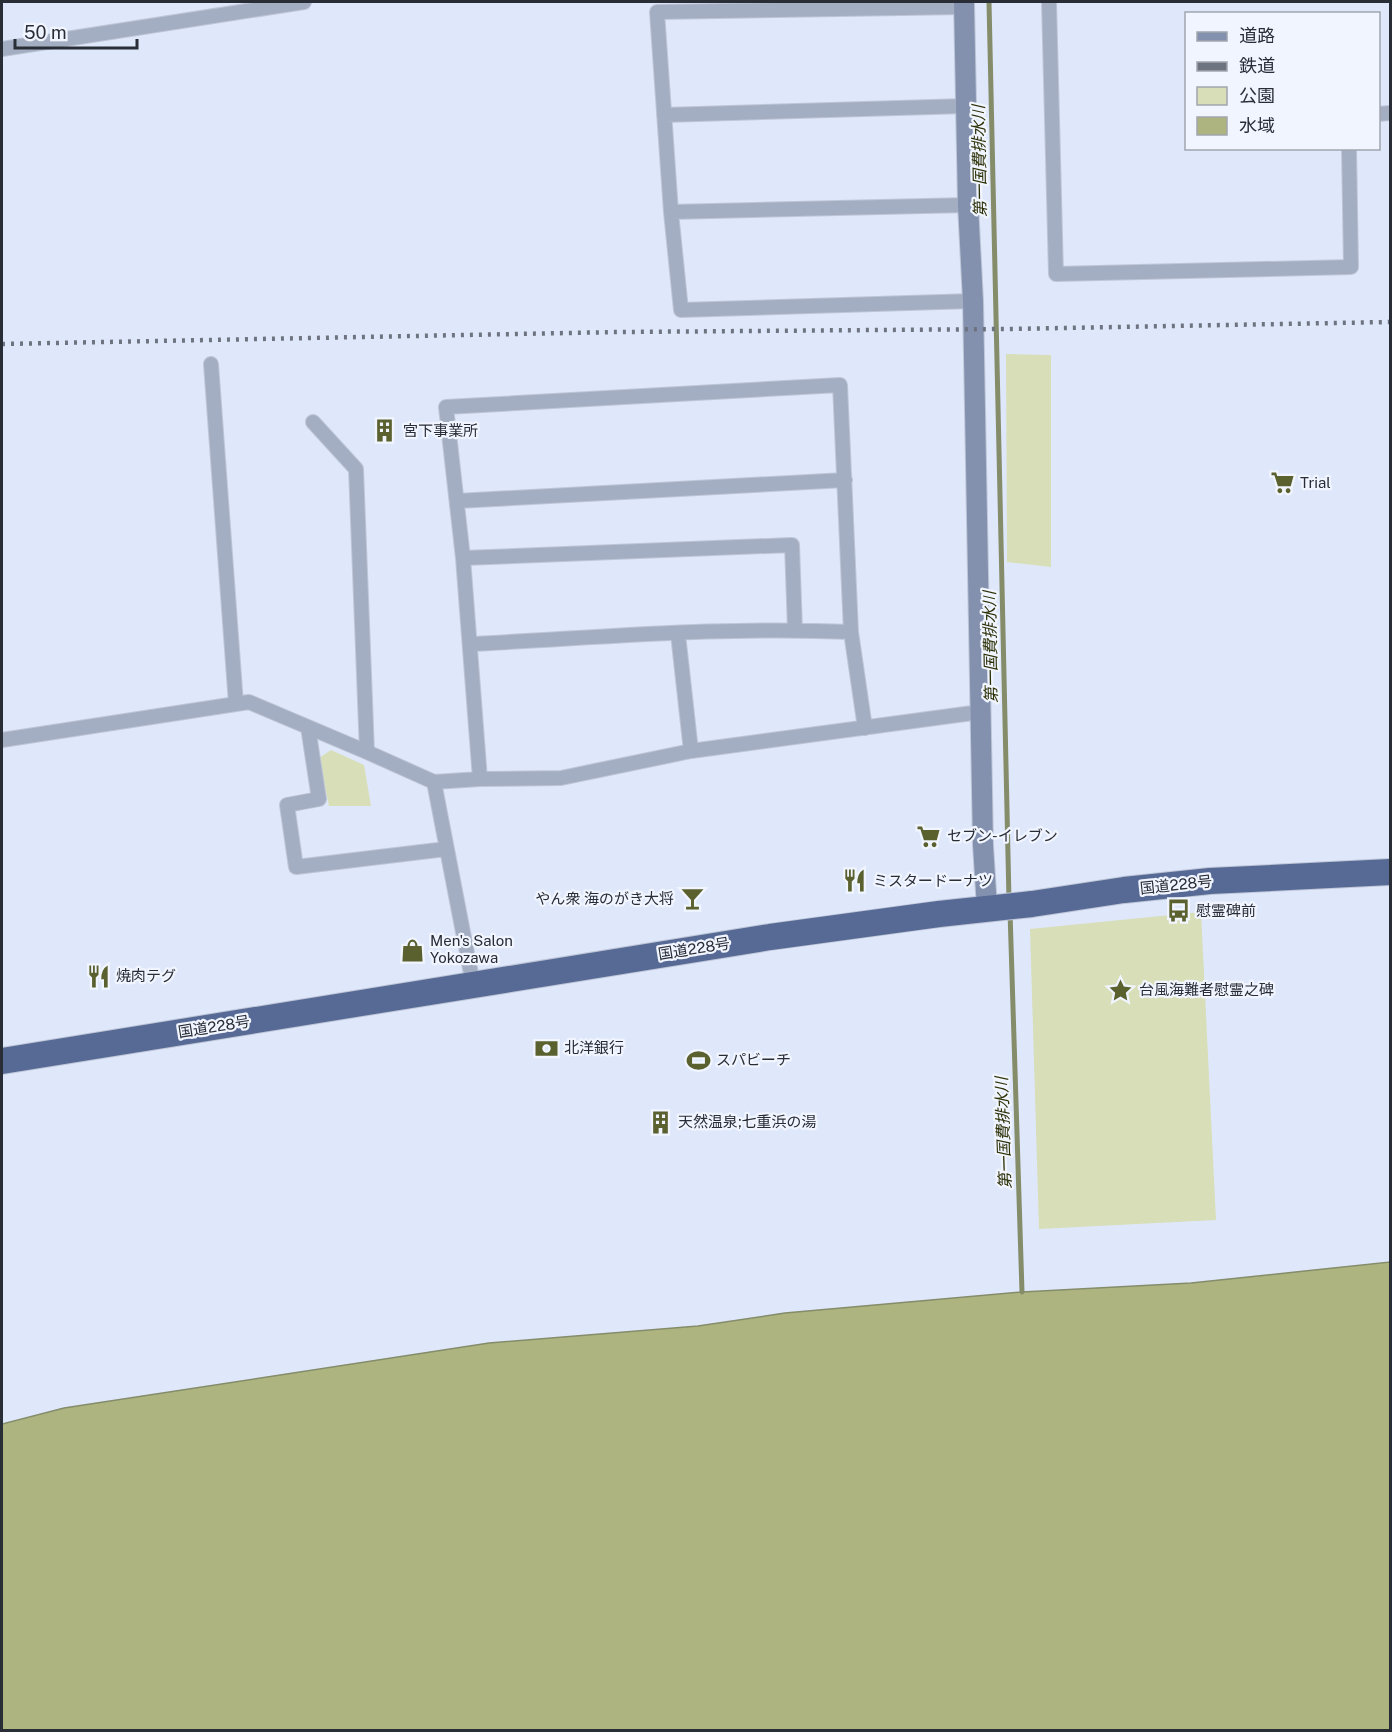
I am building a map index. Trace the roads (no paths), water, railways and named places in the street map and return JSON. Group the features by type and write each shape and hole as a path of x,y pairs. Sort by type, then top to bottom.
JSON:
{"highway":[{"name":"国道228号","path":"2,1061 770,937 1124,890 1210,881 1390,872"}],"street":[{"path":"2,49 304,2"},
{"path":"1049,2 1056,274 1351,267 1349,150"},
{"path":"973,301 681,310 671,212 657,12 964,4 968,205 973,301 983,845 992,908"},
{"path":"664,114 966,106"},
{"path":"671,212 968,205"},
{"path":"212,364 236,704"},
{"path":"480,779 463,558 446,407 840,385 851,632 865,728"},
{"path":"313,422 356,469 367,752"},
{"path":"457,501 845,480"},
{"path":"463,558 792,545 795,630"},
{"path":"470,644 795,630 851,632"},
{"path":"678,634 691,752"},
{"path":"2,740 249,702 434,782 561,778 691,752 980,712"},
{"path":"308,727 319,799 286,805 296,867 446,849"},
{"path":"434,782 473,984"}],"water":[{"path":"1390,1262 1390,1730 2,1730 2,1424 64,1408 489,1343 698,1326 785,1313 1022,1292 1191,1283"}],"waterway":[{"name":"第一国費排水川","path":"989,2 1009,900"},
{"name":"第一国費排水川","path":"1010,912 1022,1292"}],"railway":[{"path":"2,344 619,332 1008,329 1390,322"}],"place":[{"name":"宮下事業所","path":"385,431"},
{"name":"Trial","path":"1282,483"},
{"name":"セブン-イレブン","path":"929,836"},
{"name":"ミスタードーナツ","path":"855,881"},
{"name":"やん衆 海のがき大将","path":"692,899"},
{"name":"慰霊碑前","path":"1178,911"},
{"name":"Men's Salon Yokozawa","path":"412,950"},
{"name":"焼肉テグ","path":"98,976"},
{"name":"台風海難者慰霊之碑","path":"1121,990"},
{"name":"北洋銀行","path":"546,1048"},
{"name":"スパビーチ","path":"698,1060"},
{"name":"天然温泉;七重浜の湯","path":"660,1122"}]}
